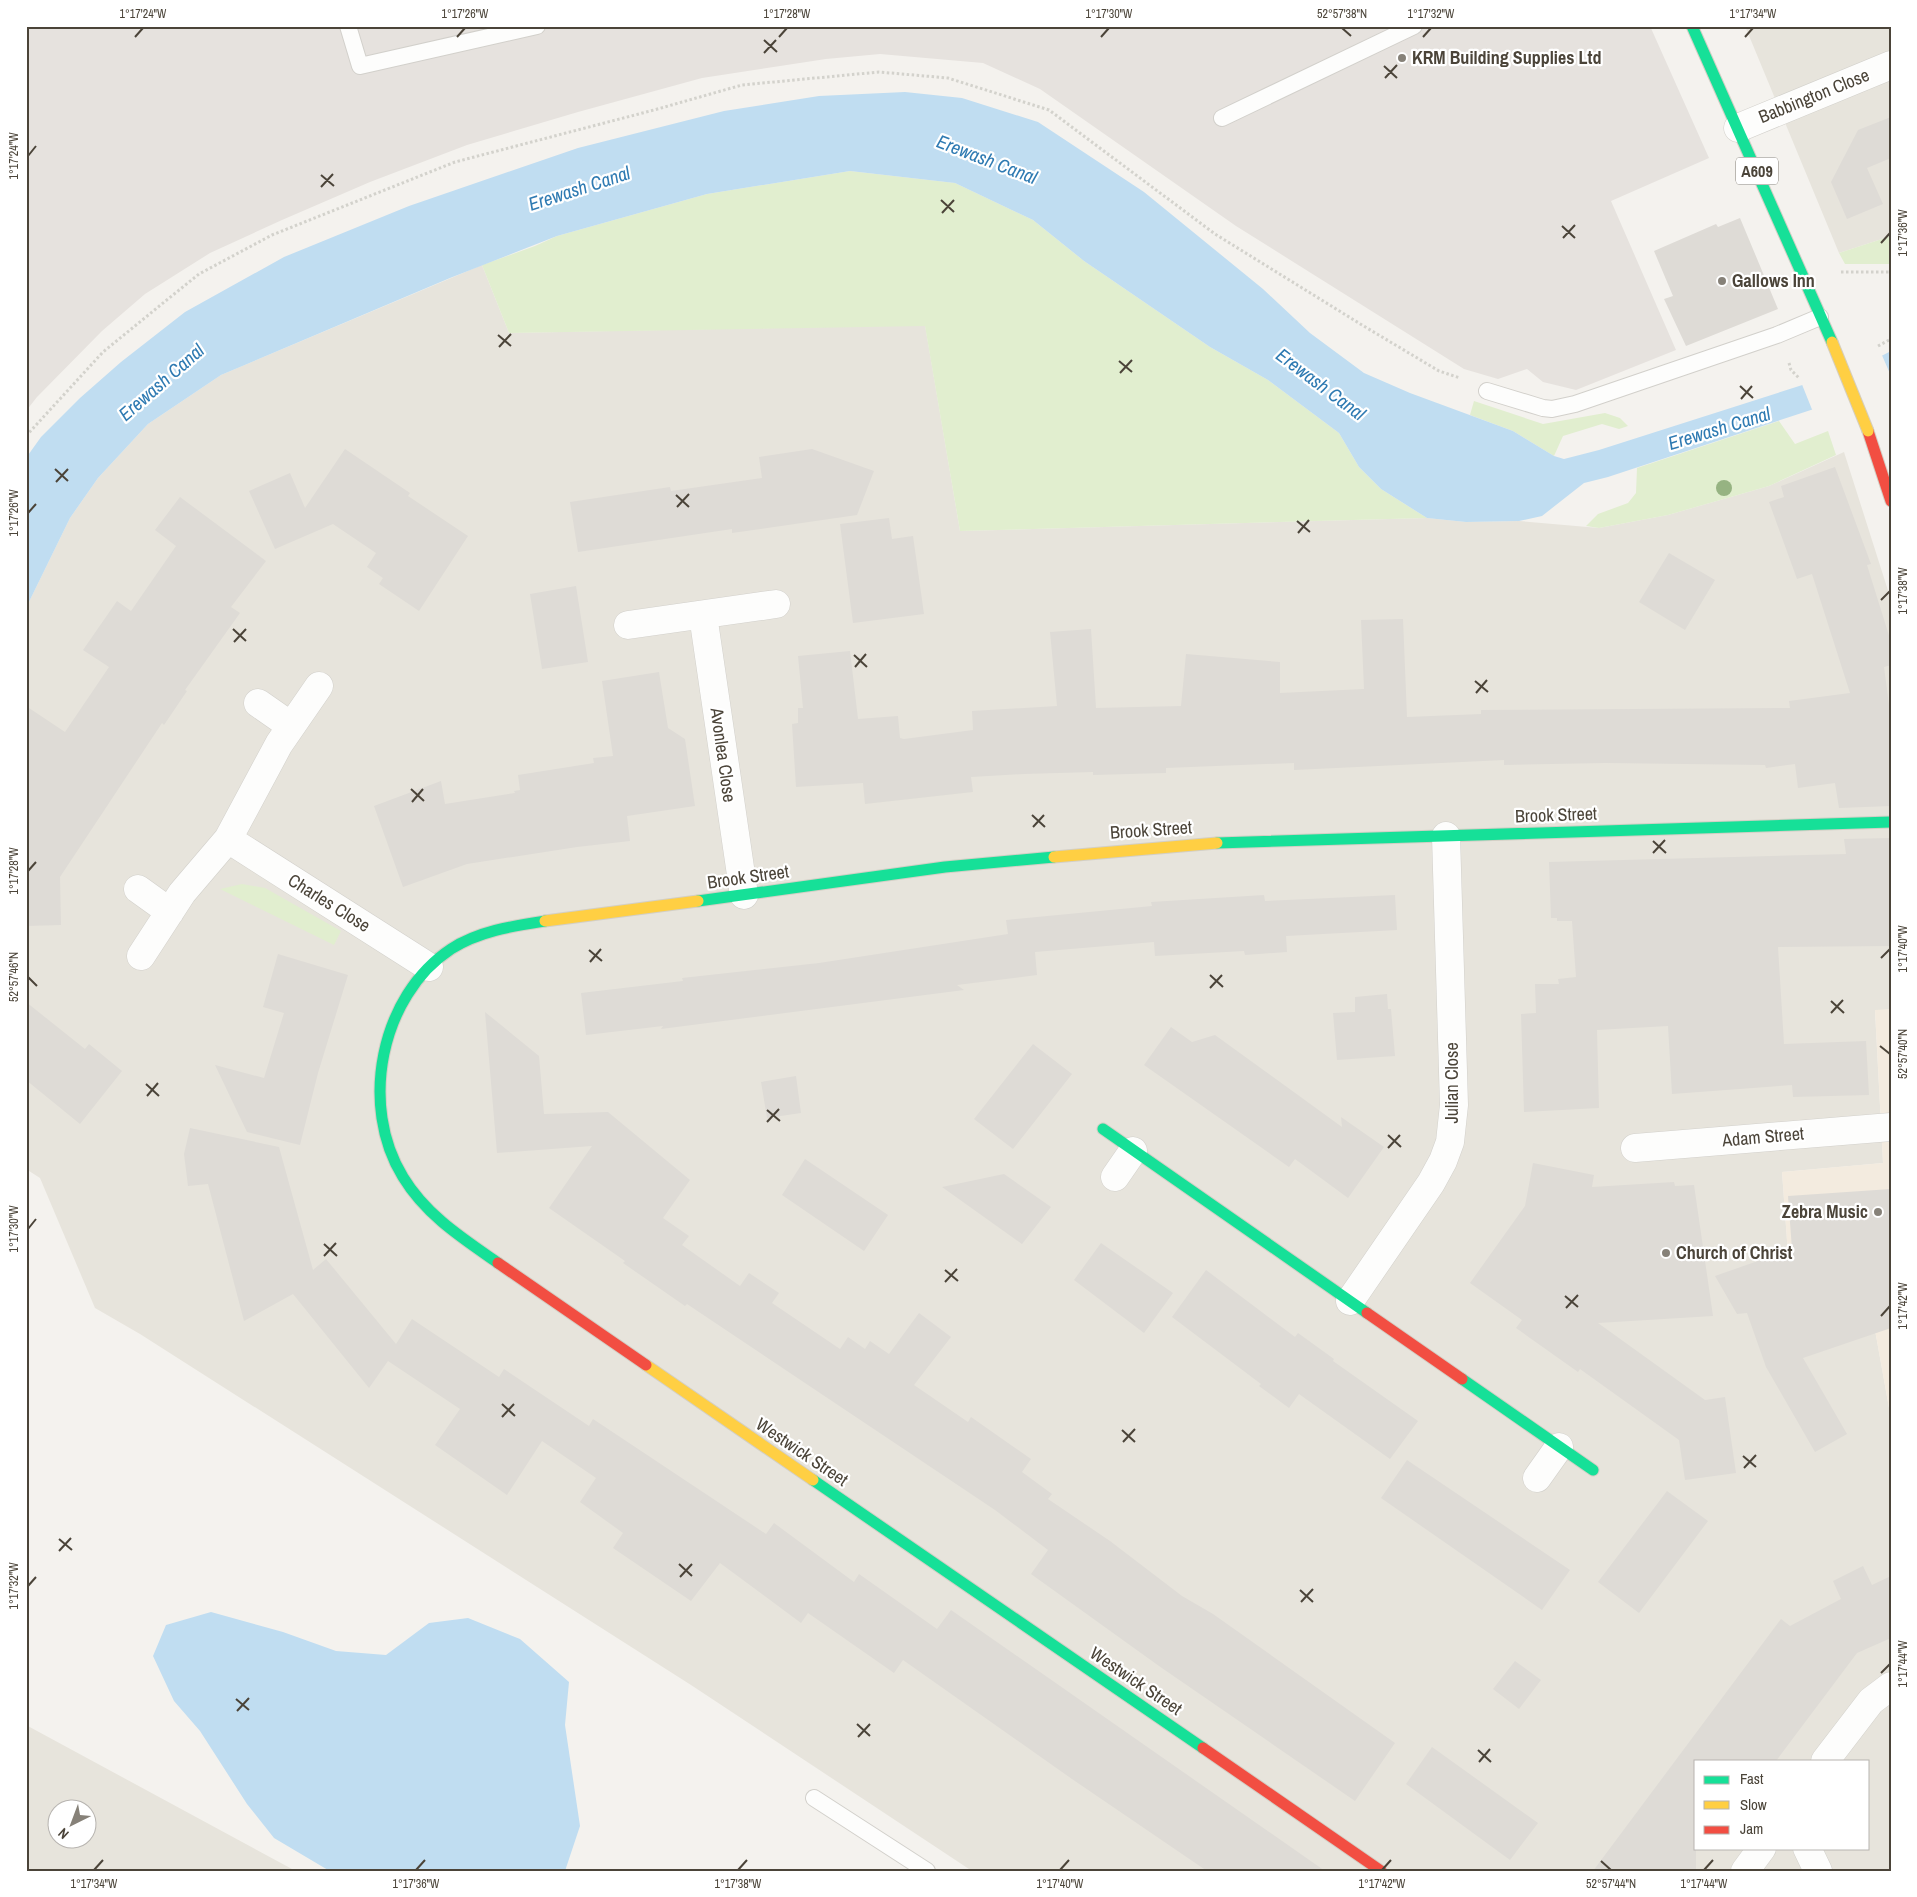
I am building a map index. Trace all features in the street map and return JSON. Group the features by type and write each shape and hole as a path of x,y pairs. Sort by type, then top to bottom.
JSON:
{"street":[{"name":"A609","path":"1692,26 1832,342 1868,431 1891,501"},
{"name":"Babbington Close","path":"1738,128 1891,66"},
{"path":"628,625 776,604"},
{"name":"Avonlea Close","path":"702,615 744,895"},
{"path":"140,956 182,893 228,839 279,744 319,686"},
{"path":"258,703 292,726"},
{"name":"Brook Street","path":"429,967 445,953 467,940 511,926 954,866 1156,846 1891,822"},
{"name":"Julian Close","path":"1350,1301 1431,1183 1450,1142 1454,1106 1446,836"},
{"name":"Charles Close","path":"228,839 429,967"},
{"path":"138,889 170,912"},
{"name":"Westwick Street","path":"429,967 412,987 393,1025 379,1081 380,1112 387,1142 398,1169 418,1199 446,1227 473,1248 1381,1871"},
{"name":"Adam Street","path":"1634,1148 1891,1127"},
{"path":"1103,1129 1592,1470"},
{"path":"1115,1177 1134,1151"},
{"path":"1537,1478 1559,1447"},
{"path":"1826,1760 1871,1702 1891,1686"},
{"path":"1745,1871 1761,1850"},
{"path":"1808,1850 1818,1871"}],"lane":[{"path":"348,26 360,66 537,26"},
{"path":"1222,118 1414,26"},
{"path":"1487,391 1543,408 1575,404 1777,335 1820,317"},
{"path":"814,1798 927,1871"}],"path":[{"path":"26,436 103,352 161,304 199,274 272,235 455,162 742,84 879,72 948,78 1050,110 1215,234 1439,371 1477,383 1487,391"},
{"path":"1834,272 1891,272"},
{"path":"1878,346 1891,339"},
{"path":"1786,357 1791,370 1800,379"}],"shaded area":[{"path":"26,26 1650,26 1709,158 1611,201 1676,350 1576,390 1543,382 1527,369 1498,379 1464,369 1236,226 1040,89 983,63 880,54 826,59 702,78 578,112 467,145 370,182 282,220 210,253 145,294 102,331 37,397 26,411"},
{"path":"1745,26 1891,26 1891,236 1839,253"},
{"path":"482,265 509,333 925,325 960,531 1427,518 1466,522 1519,521 1599,528 1668,515 1769,486 1844,452 1891,600 1891,1009 1875,1011 1883,1163 1782,1172 1788,1254 1861,1252 1891,1419 1891,1871 972,1871 691,1685 140,1334 95,1308 40,1178 26,1169 26,608 70,518 98,478 148,424 221,375"},
{"path":"1891,1009 1891,1419 1861,1252 1788,1254 1782,1172 1883,1163 1875,1010"},
{"path":"26,1725 295,1871 26,1871"}],"green space":[{"path":"850,171 955,183 1033,220 1084,261 1210,347 1268,380 1339,433 1359,467 1381,489 1427,518 960,531 925,326 509,333 482,265 557,236 707,194"},
{"path":"1891,236 1891,264 1845,264 1839,253"},
{"path":"1474,401 1543,424 1605,413 1620,418 1628,426 1619,429 1602,424 1563,436 1554,456 1513,431 1470,415"},
{"path":"1779,421 1795,444 1828,431 1836,455 1769,486 1668,515 1599,528 1586,526 1598,514 1628,503 1636,493 1637,468"},
{"path":"242,884 265,888 341,931 334,945 220,889"}],"water":[{"name":"Erewash Canal","path":"905,92 962,98 1038,122 1144,192 1263,289 1310,333 1364,373 1410,393 1513,431 1554,456 1564,459 1599,450 1862,366 1891,351 1891,402 1820,407 1608,477 1584,483 1542,516 1519,521 1466,522 1427,518 1381,489 1359,467 1339,433 1268,380 1210,347 1084,261 1033,220 955,183 850,171 707,194 557,236 450,278 221,375 148,424 98,478 70,518 26,608 26,458 41,437 80,398 121,362 185,312 284,257 409,206 578,148 724,111 819,96"},
{"path":"211,1612 283,1632 336,1651 386,1655 429,1623 468,1618 520,1639 569,1682 565,1725 580,1826 565,1871 328,1870 274,1838 247,1804 200,1731 174,1701 153,1656 166,1625"}],"pier":[{"path":"1881,353 1891,376 1891,405 1813,412 1801,382 1861,364"}],"building":[{"path":"1891,117 1891,158 1867,168 1883,204 1847,219 1831,182 1858,130"},
{"name":"Gallows Inn","path":"1740,218 1778,309 1686,346 1664,299 1673,296 1654,251 1716,224 1718,227"},
{"path":"345,449 410,493 408,496 468,536 419,611 379,584 383,578 367,567 376,553 333,524 275,549 249,491 290,473 305,508"},
{"path":"812,449 874,471 857,515 732,533 732,529 578,552 570,502 670,487 671,491 762,478 759,457"},
{"path":"1835,467 1871,564 1867,565 1891,642 1891,665 1884,667 1891,720 1891,806 1839,808 1835,783 1798,788 1795,764 1766,768 1765,765 1606,763 1504,765 1504,760 1294,770 1294,763 1166,768 1166,773 1093,775 1093,772 1024,774 971,777 973,792 865,804 863,783 796,787 792,724 798,723 798,708 803,708 798,656 850,651 858,719 898,716 900,738 904,739 973,730 972,711 1057,706 1050,632 1091,629 1096,708 1181,706 1186,654 1280,662 1280,693 1364,689 1361,620 1403,619 1407,717 1481,714 1481,710 1790,708 1789,701 1850,693 1812,574 1797,579 1769,502 1784,497 1781,486"},
{"path":"180,497 266,561 231,607 240,613 185,690 187,691 164,725 162,723 60,877 61,925 26,926 26,706 65,732 109,667 83,650 117,601 131,611 176,546 155,530"},
{"path":"889,518 892,539 913,536 924,614 853,623 840,524"},
{"path":"1669,553 1715,580 1685,630 1639,602"},
{"path":"576,586 588,662 542,669 530,594"},
{"path":"659,672 668,728 685,739 695,806 627,816 630,841 467,864 403,887 374,806 441,781 445,804 515,793 514,791 520,790 518,775 594,763 593,758 613,756 602,681"},
{"path":"1891,838 1891,946 1778,947 1784,1044 1866,1041 1869,1095 1793,1097 1792,1085 1672,1094 1668,1026 1597,1030 1599,1108 1524,1112 1521,1014 1536,1013 1535,984 1559,984 1558,979 1576,977 1572,921 1557,921 1557,918 1551,918 1549,862 1846,854 1844,839"},
{"path":"1264,895 1265,901 1395,895 1397,930 1286,936 1287,952 1245,955 1244,951 1155,956 1154,942 1035,952 1037,975 957,985 964,990 661,1029 663,1026 586,1035 581,993 683,981 682,978 819,963 1008,934 1006,920 1152,906 1151,902"},
{"path":"278,954 348,975 318,1073 300,1145 247,1132 215,1065 264,1078 284,1013 263,1007"},
{"path":"1387,994 1388,1009 1391,1009 1395,1056 1337,1060 1333,1013 1355,1012 1355,997"},
{"path":"26,1002 85,1049 89,1044 122,1071 80,1124 26,1080"},
{"path":"485,1012 539,1056 544,1114 608,1112 690,1180 663,1218 689,1236 682,1245 740,1286 749,1273 779,1293 772,1303 840,1349 848,1337 865,1349 870,1341 889,1354 919,1313 951,1337 914,1385 968,1422 971,1417 1031,1459 1022,1472 1052,1494 1048,1499 1110,1541 1182,1596 1213,1614 1395,1743 1355,1801 1159,1666 1031,1574 1048,1550 995,1510 687,1304 685,1306 549,1208 592,1146 497,1153"},
{"path":"1171,1027 1192,1042 1215,1035 1342,1127 1341,1117 1384,1147 1348,1198 1295,1159 1289,1167 1144,1065"},
{"path":"1033,1044 1072,1074 1013,1149 974,1119"},
{"path":"796,1076 801,1113 767,1118 761,1082"},
{"path":"190,1128 279,1147 313,1270 326,1259 396,1344 412,1319 499,1377 504,1369 589,1426 593,1419 766,1534 774,1523 854,1582 859,1574 937,1629 951,1610 1325,1871 1207,1871 903,1660 894,1673 808,1613 801,1623 720,1563 691,1601 613,1548 623,1533 580,1502 596,1478 542,1441 507,1495 435,1445 460,1409 388,1361 369,1388 293,1294 244,1321 208,1184 188,1186 184,1154"},
{"path":"805,1159 888,1215 864,1251 782,1195"},
{"path":"1533,1163 1594,1175 1592,1187 1674,1182 1675,1186 1694,1185 1713,1316 1598,1323 1705,1400 1725,1397 1736,1473 1685,1480 1679,1440 1580,1369 1578,1372 1516,1328 1522,1320 1470,1283 1525,1206"},
{"path":"1004,1174 1051,1207 1022,1244 942,1187"},
{"path":"1891,1189 1891,1328 1803,1358 1847,1434 1815,1452 1766,1367 1747,1313 1737,1314 1715,1276 1792,1249 1788,1196"},
{"path":"1101,1243 1173,1293 1144,1333 1074,1280"},
{"path":"1206,1270 1295,1337 1298,1333 1334,1359 1333,1361 1418,1421 1390,1459 1299,1394 1289,1408 1259,1386 1261,1384 1172,1317"},
{"path":"1407,1460 1570,1570 1542,1610 1381,1498"},
{"path":"1667,1491 1708,1521 1639,1613 1598,1582"},
{"path":"1863,1566 1872,1585 1891,1576 1891,1638 1857,1653 1777,1760 1694,1760 1694,1850 1696,1850 1696,1871 1593,1871 1781,1619 1790,1626 1841,1599 1833,1581"},
{"path":"1515,1661 1541,1680 1519,1709 1493,1689"},
{"path":"1432,1747 1538,1823 1510,1860 1406,1784"}],"traffic: fast":[{"path":"1692,26 1832,342"},
{"path":"1217,843 1891,822"},
{"path":"698,901 945,867 1054,857"},
{"path":"498,1263 446,1225 422,1203 403,1177 390,1149 382,1118 380,1086 384,1054 393,1023 407,994 427,969 451,949 485,934 509,927 545,921"},
{"path":"1103,1129 1367,1313"},
{"path":"1462,1379 1593,1470"},
{"path":"813,1480 1203,1748"}],"traffic: slow":[{"path":"1832,342 1868,431"},
{"path":"1054,857 1217,843"},
{"path":"545,921 698,901"},
{"path":"646,1365 813,1480"}],"traffic: jam":[{"path":"1868,431 1891,501"},
{"path":"498,1263 646,1365"},
{"path":"1367,1313 1462,1379"},
{"path":"1203,1748 1381,1871"}],"place":[{"name":"KRM Building Supplies Ltd","path":"1402,58"},
{"name":"Gallows Inn","path":"1722,281"},
{"name":"Zebra Music","path":"1878,1212"},
{"name":"Church of Christ","path":"1666,1253"}]}
